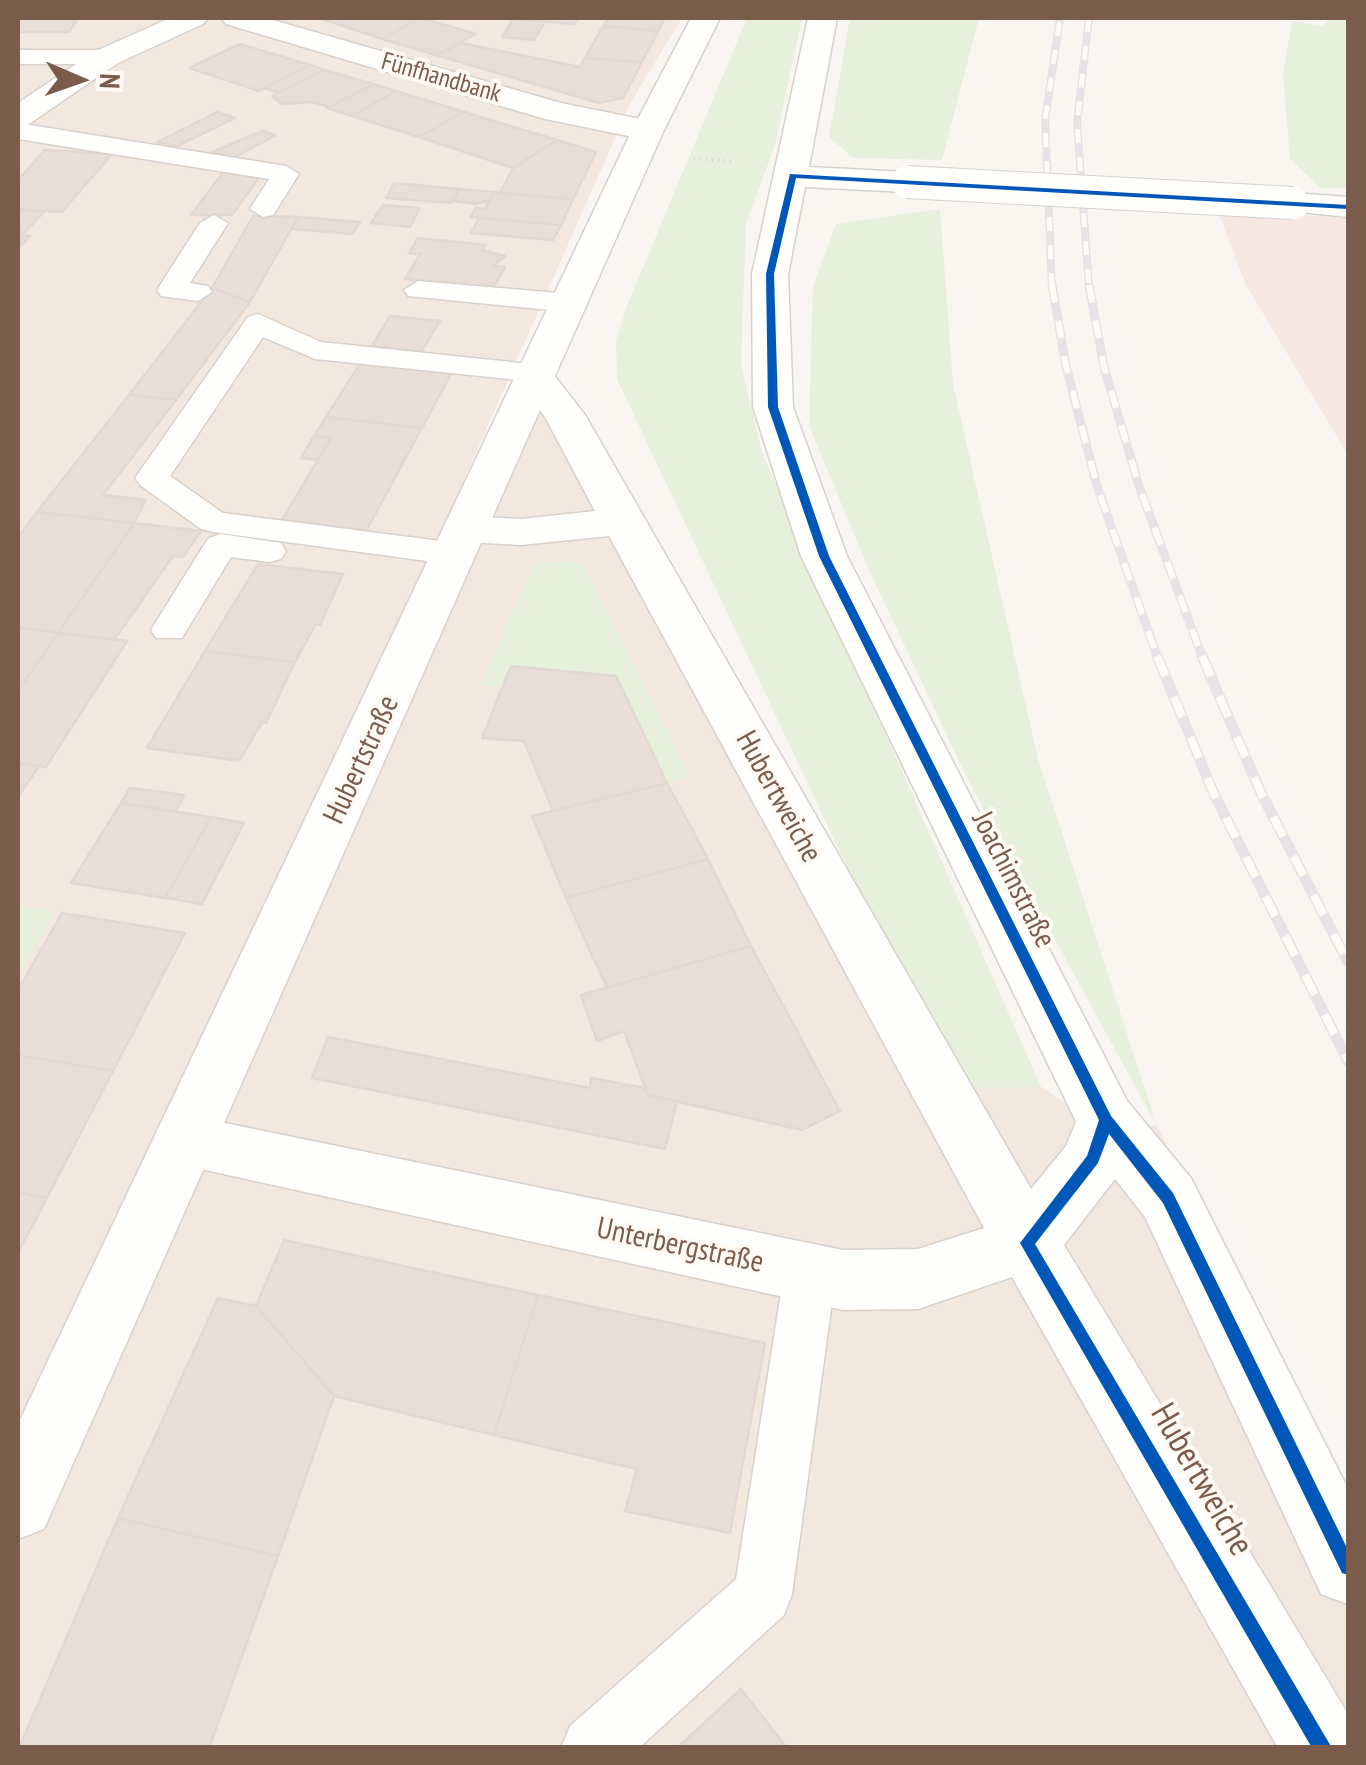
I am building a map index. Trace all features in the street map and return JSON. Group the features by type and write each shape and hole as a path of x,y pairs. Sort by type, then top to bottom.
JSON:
{"street":[{"path":"18,117 108,57 193,18"},
{"name":"Fünfhandbank","path":"236,18 556,112 648,130"},
{"name":"Hubertstraße","path":"18,1503 648,130 706,18"},
{"name":"Joachimstraße","path":"822,18 770,274 772,407 824,556 1106,1120 1168,1198 1348,1567"},
{"path":"792,176 1348,207"},
{"name":"Hubertweiche","path":"537,376 624,521 1027,1243 1323,1748"},
{"path":"457,552 521,532 624,521"},
{"path":"1027,1243 1093,1159 1106,1120"},
{"name":"Unterbergstraße","path":"186,1142 842,1280 918,1278 1027,1243"}],"lane":[{"path":"18,57 108,57"},
{"path":"18,131 286,174 263,209"},
{"path":"198,292 171,290 214,223"},
{"path":"418,290 570,303"},
{"path":"457,552 212,522 152,478 250,319 316,350 537,376"},
{"path":"169,630 221,545 457,552"},
{"path":"592,1748 763,1594 810,1272"}],"path":[{"path":"689,172 695,157 745,162"}],"shaded area":[{"path":"18,18 682,18 631,102 439,536 18,1421"},
{"path":"1218,212 1348,217 1348,455 1246,285"},
{"path":"536,390 972,1088 1041,1087 1091,1119 1157,1126 1348,1496 1348,1747 18,1748 18,1551 461,567"}],"green space":[{"path":"747,18 802,18 775,145 746,224 741,364 762,453 1041,1087 972,1088 849,871 617,379 616,341 627,306"},
{"path":"850,18 979,18 942,160 853,158 829,137"},
{"path":"1331,18 1348,18 1348,188 1321,188 1290,159 1283,75 1292,21 1323,26"},
{"path":"940,209 953,384 1038,759 1157,1126 970,784 867,566 809,425 813,287 836,224"},
{"path":"534,563 582,564 691,777 667,783 616,676 512,666 502,687 480,685"},
{"path":"18,906 55,911 18,975"}],"building":[{"path":"18,18 78,18 69,32 18,32"},
{"path":"319,18 421,18 382,39"},
{"path":"421,18 476,34 436,55 382,39"},
{"path":"505,18 578,18 574,24"},
{"path":"609,18 665,18 658,31 603,26"},
{"path":"513,19 545,22 534,40 502,37"},
{"path":"603,26 658,31 642,62 585,58"},
{"path":"461,43 580,67 585,58 642,62 623,98 599,103 436,55"},
{"path":"240,44 310,65 259,91 189,68"},
{"path":"310,65 324,70 279,93 264,88"},
{"path":"324,70 373,84 329,107 312,102 282,104 272,96"},
{"path":"373,84 396,91 352,116 327,108"},
{"path":"396,91 464,112 419,137 352,116"},
{"path":"217,112 235,118 177,146 157,142"},
{"path":"464,112 557,140 513,168 419,137"},
{"path":"262,131 276,135 233,158 210,153"},
{"path":"557,140 596,152 573,199 500,193 513,168"},
{"path":"45,150 112,154 62,212 18,209 18,180"},
{"path":"224,171 260,176 232,215 191,215"},
{"path":"394,183 459,189 451,203 386,198"},
{"path":"459,189 494,192 490,200 476,204 453,201"},
{"path":"494,192 573,199 561,225 470,217 476,208 485,209"},
{"path":"383,205 420,208 410,227 371,223"},
{"path":"18,209 44,212 22,235 30,236 21,246"},
{"path":"253,216 298,217 250,302 212,288"},
{"path":"298,217 360,222 352,234 292,229"},
{"path":"479,218 561,225 553,240 471,233"},
{"path":"418,238 486,245 482,250 505,256 493,266 505,267 495,285 483,288 405,279 420,254 409,253"},
{"path":"212,288 250,302 176,400 129,395"},
{"path":"390,316 440,321 422,351 372,346"},
{"path":"361,362 452,372 422,428 326,417"},
{"path":"129,395 176,400 103,495 146,500 134,523 37,512"},
{"path":"326,417 422,428 366,531 282,520 331,438 314,436"},
{"path":"314,436 331,438 317,460 301,458"},
{"path":"37,512 134,523 58,633 18,627 18,537"},
{"path":"134,523 201,531 183,557 173,556 114,640 58,633"},
{"path":"258,564 343,574 320,625 316,624 295,662 205,651"},
{"path":"18,627 58,633 18,691"},
{"path":"58,633 127,641 46,767 18,763 18,691"},
{"path":"205,651 295,662 266,723 262,722 239,761 147,748"},
{"path":"511,666 616,676 667,783 553,811 524,741 482,738"},
{"path":"18,763 39,766 18,797"},
{"path":"667,783 708,859 566,898 532,816"},
{"path":"130,788 184,795 175,812 121,803"},
{"path":"121,803 211,817 165,898 71,883"},
{"path":"211,817 244,823 202,904 165,898"},
{"path":"708,859 751,946 607,988 566,898"},
{"path":"62,913 185,933 113,1071 18,1055 18,990"},
{"path":"751,946 840,1111 802,1130 648,1095 624,1031 597,1041 581,995"},
{"path":"328,1037 590,1088 591,1078 645,1088 648,1095 677,1101 665,1149 312,1078"},
{"path":"18,1055 113,1071 47,1198 18,1192"},
{"path":"18,1192 47,1198 18,1253"},
{"path":"284,1240 538,1295 494,1435 334,1396 256,1306"},
{"path":"538,1295 765,1343 730,1533 625,1511 637,1469 494,1435"},
{"path":"218,1298 256,1306 334,1396 278,1556 118,1518"},
{"path":"118,1518 278,1556 209,1748 19,1748"},
{"path":"741,1689 787,1748 677,1748"}],"railway":[{"path":"1052,287 1045,120 1060,18"},
{"path":"1089,18 1077,123 1089,287"},
{"path":"1052,285 1066,366 1097,486 1158,659"},
{"path":"1089,285 1104,367 1139,486 1203,659"},
{"path":"1157,656 1214,794 1348,1061"},
{"path":"1202,656 1261,793 1348,962"}],"cycle path":[{"path":"1348,207 793,176 770,274 773,407 824,556 1106,1120 1168,1198 1348,1567"},
{"path":"1106,1120 1093,1159 1027,1243 1323,1748"}]}
